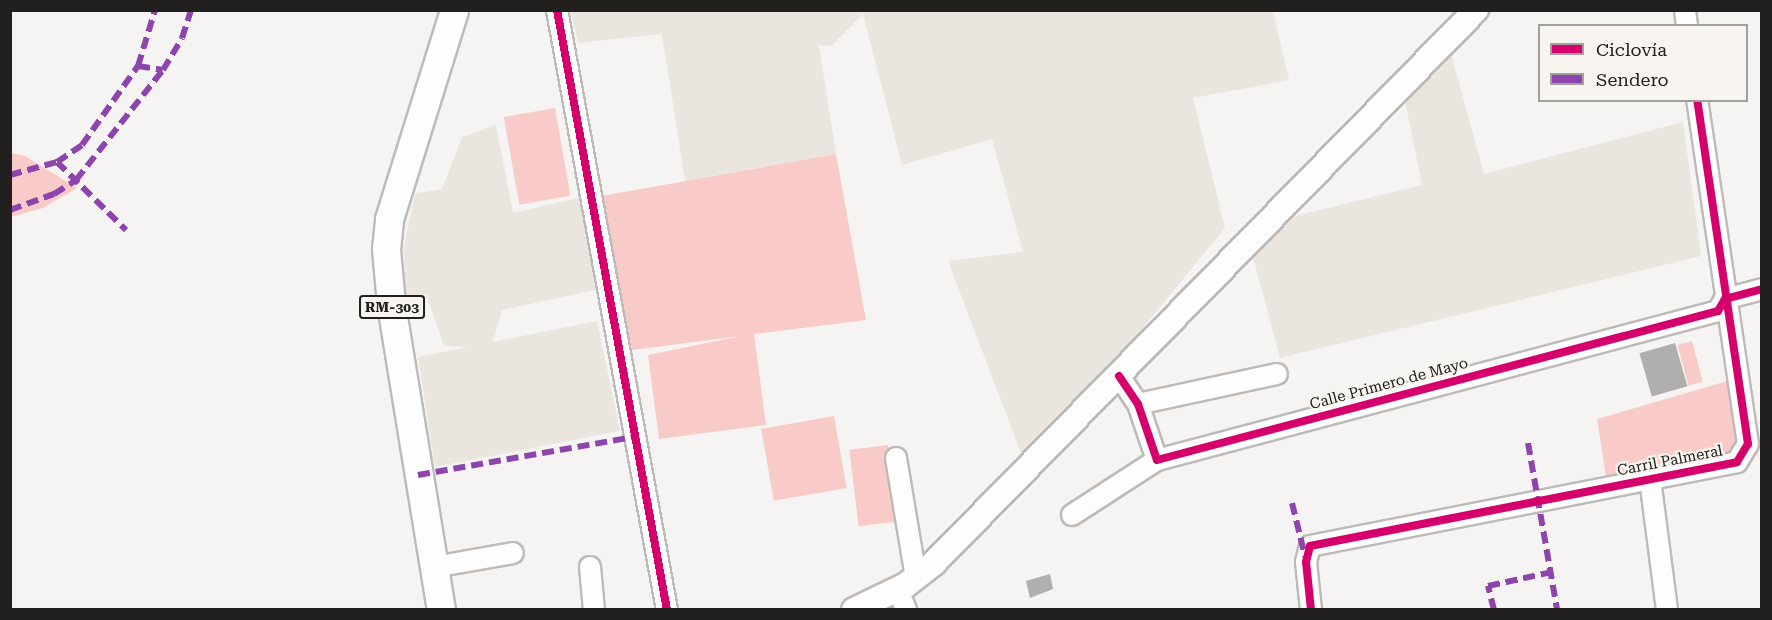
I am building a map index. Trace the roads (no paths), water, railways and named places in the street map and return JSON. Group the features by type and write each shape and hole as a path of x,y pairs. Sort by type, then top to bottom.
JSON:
{"highway":[{"name":"RM-303","path":"441,609 391,304 386,249 389,219 454,10"}],"main road":[{"path":"854,609 907,592 1476,10"}],"street":[{"path":"557,10 667,609"},
{"name":"Carril Palmeral","path":"1311,609 1306,562 1310,546 1737,462 1748,444 1721,305 1697,102"},
{"name":"Calle Primero de Mayo","path":"1072,515 1157,460 1721,305 1761,289"},
{"path":"1138,404 1277,374"},
{"path":"1119,376 1138,404 1157,460"},
{"path":"896,458 907,592"},
{"path":"1650,479 1667,609"},
{"path":"434,567 513,553"},
{"path":"590,567 594,609"}]}
